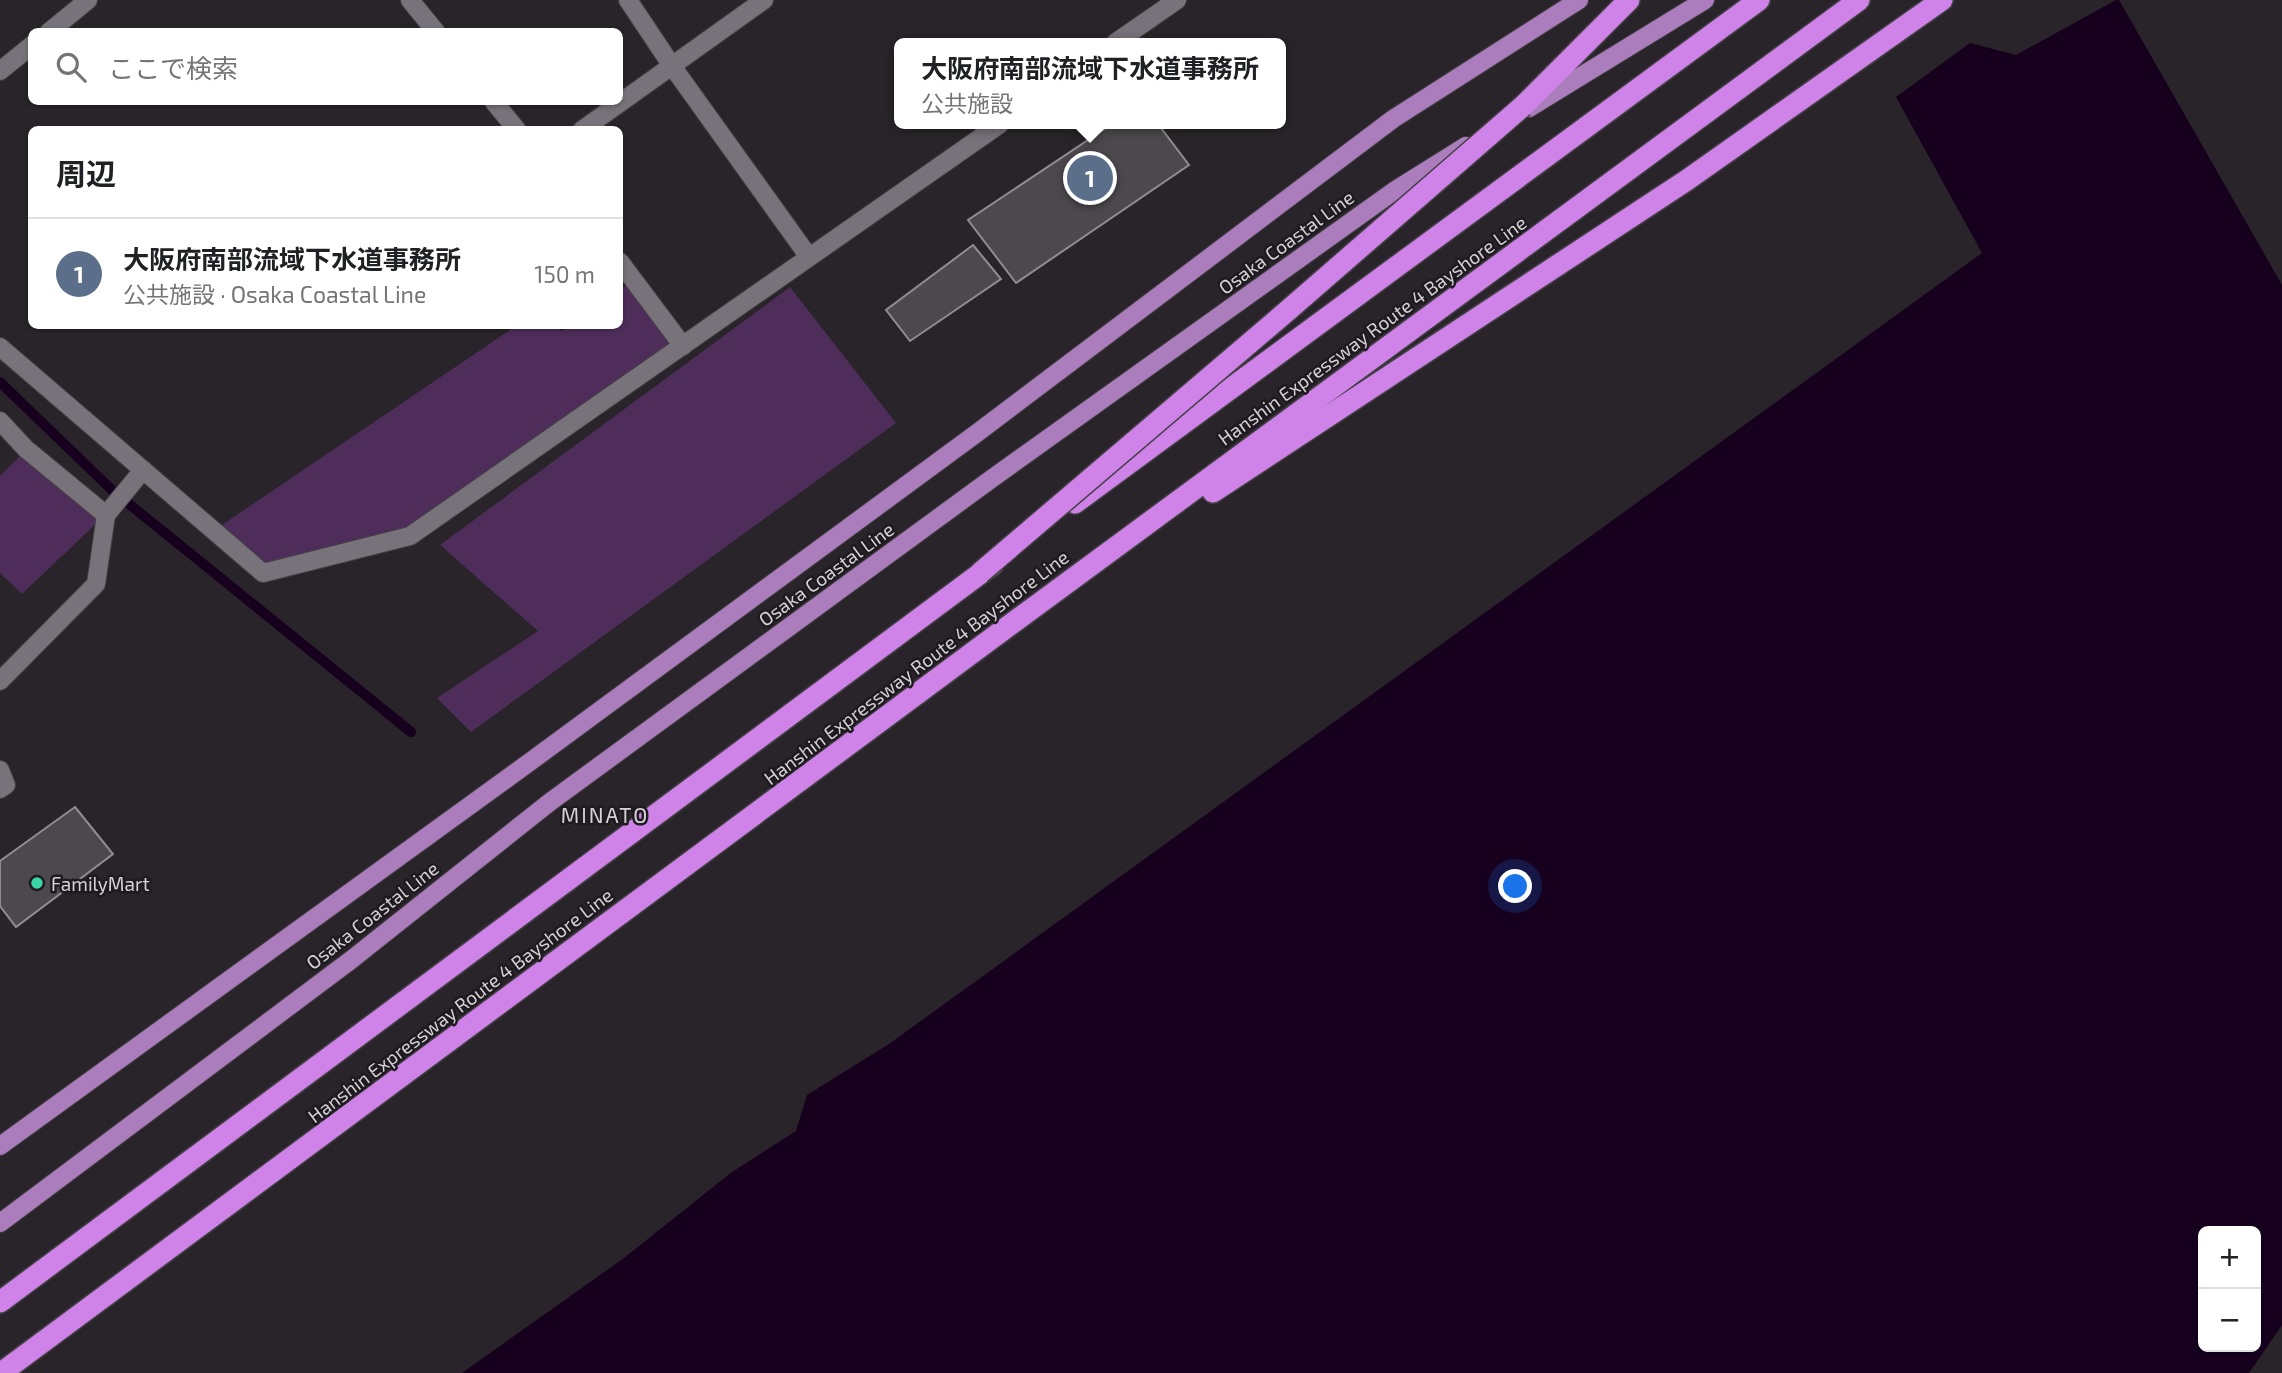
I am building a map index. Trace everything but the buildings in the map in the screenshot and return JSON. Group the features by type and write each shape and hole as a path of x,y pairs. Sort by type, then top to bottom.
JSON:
{"highway":[{"path":"980,573 1523,106 1629,0"},
{"name":"Hanshin Expressway Route 4 Bayshore Line","path":"0,1302 980,573 1759,0"},
{"name":"Hanshin Expressway Route 4 Bayshore Line","path":"1,1373 1018,619 1860,0"},
{"path":"1018,619 1687,180 1942,0"}],"main road":[{"name":"Osaka Coastal Line","path":"0,1146 954,449 1393,119 1579,0"},
{"name":"Osaka Coastal Line","path":"0,1223 351,960 550,802 993,477 1394,191 1705,0"}],"street":[{"path":"54,28 88,0"},
{"path":"410,0 433,28"},
{"path":"628,0 809,257"},
{"path":"623,101 764,0"},
{"path":"1122,38 1177,0"},
{"path":"0,71 28,48"},
{"path":"496,105 514,126"},
{"path":"588,126 617,105"},
{"path":"0,347 263,573 410,536 993,129"},
{"path":"623,266 683,346"},
{"path":"0,421 26,449 106,515"},
{"path":"0,681 96,584 106,515 143,470"},
{"path":"0,770 6,785 0,789"}],"shaded area":[{"path":"2119,0 2282,285 2282,1325 2249,1373 462,1373 624,1258 732,1172 796,1131 807,1095 889,1044 1982,253 1896,97 1970,43 2016,55"},
{"path":"629,283 681,345 405,531 264,564 219,527 512,329 623,329 623,288"},
{"path":"790,287 896,423 471,732 437,698 538,631 440,545"},
{"path":"21,455 101,519 22,594 0,573 0,476"}],"waterway":[{"path":"0,382 113,491 411,732"}],"place":[{"name":"大阪府南部流域下水道事務所","path":"1090,178"},
{"name":"FamilyMart","path":"37,883"}],"district":[{"name":"MINATO","path":"605,814"}]}
